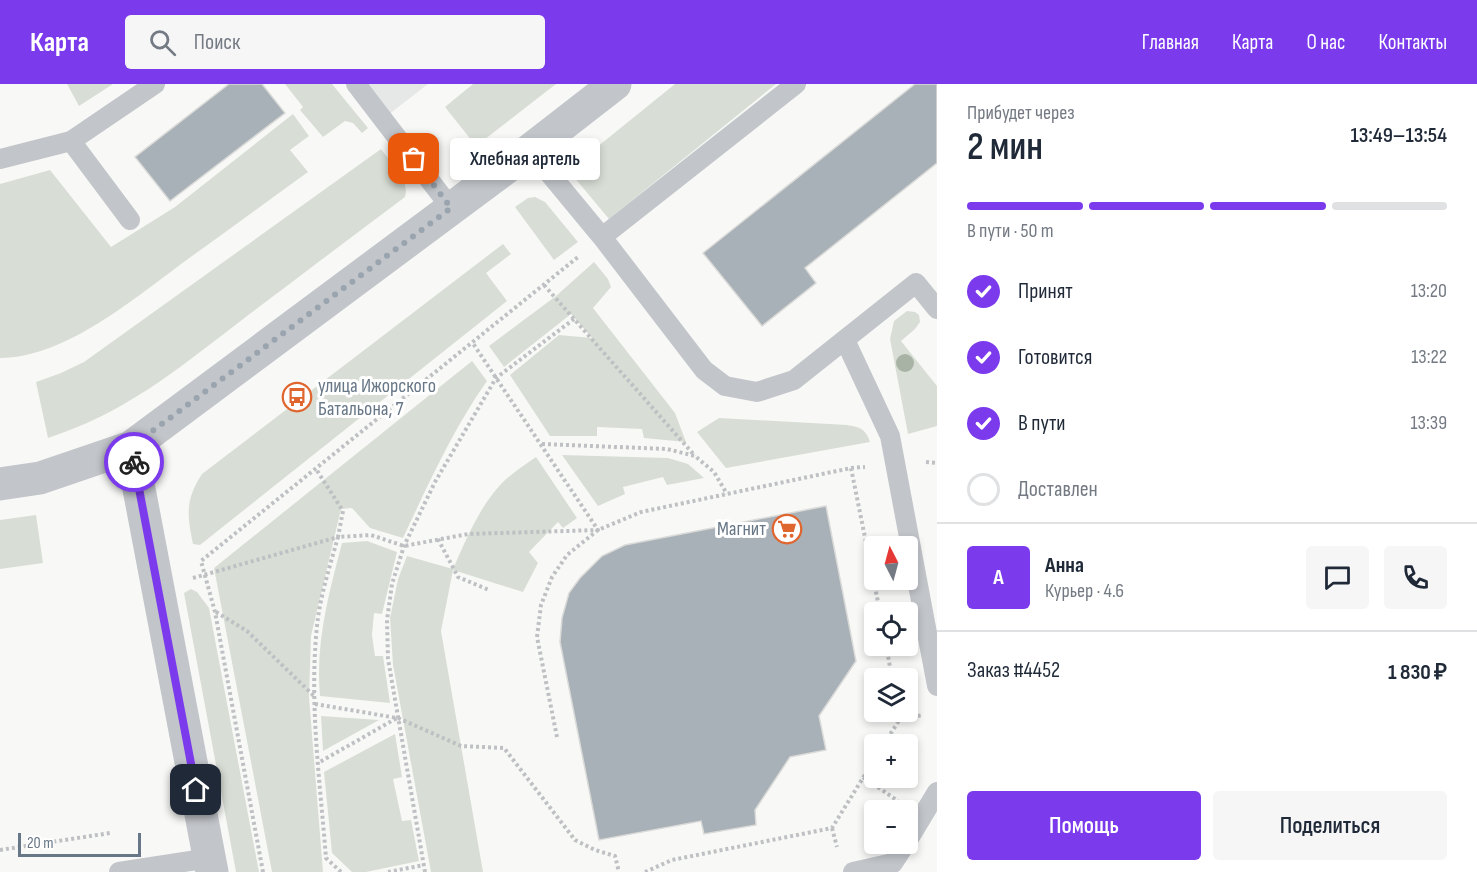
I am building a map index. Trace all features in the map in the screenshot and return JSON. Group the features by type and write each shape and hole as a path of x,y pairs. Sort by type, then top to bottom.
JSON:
{"street":[{"path":"0,484 40,478 131,447 615,84"},
{"path":"131,447 211,865"}],"lane":[{"path":"0,159 71,141 155,84"},
{"path":"356,84 451,208"},
{"path":"602,237 796,84"},
{"path":"71,141 130,220"},
{"path":"530,150 602,237 704,370 725,386 757,392 794,380 916,283 937,309"},
{"path":"845,340 890,436 936,677"},
{"path":"918,824 937,792"},
{"path":"853,872 893,863 899,854"},
{"path":"119,872 211,865"}],"path":[{"path":"263,872 215,612 201,561 602,237"},
{"path":"544,285 695,456 714,472 727,494"},
{"path":"425,872 388,659 387,620 392,584 404,546 435,482 496,378 574,319"},
{"path":"472,342 598,530"},
{"path":"541,444 668,449 695,456"},
{"path":"930,462 937,463"},
{"path":"557,737 537,637 541,605 552,577 567,555 598,530 640,512 851,468 865,536"},
{"path":"316,469 343,511 317,623 314,657 318,763 326,858 341,872"},
{"path":"204,576 338,537 371,535 404,546 468,534 598,530"},
{"path":"438,539 458,577 489,590"},
{"path":"215,612 247,631 315,697"},
{"path":"315,704 397,718 461,746 504,748 575,840 595,850 615,856 619,872"},
{"path":"918,716 928,714"},
{"path":"318,763 397,718"},
{"path":"645,872 672,860 832,828 864,776"},
{"path":"0,850 110,833"},
{"path":"388,872 424,865"}],"shaded area":[{"path":"67,84 113,84 79,106"},
{"path":"285,84 332,84 368,128 362,133 353,123 345,121 323,137 300,110 303,107"},
{"path":"363,84 428,84 388,115"},
{"path":"473,84 556,84 476,146 445,107"},
{"path":"675,84 776,84 609,219 574,177 573,170 576,164"},
{"path":"293,114 309,136 290,150 308,172 124,307 100,322 50,348 25,355 0,358 0,184 50,170 111,247 175,207"},
{"path":"381,149 405,184 405,197 193,358 148,389 101,416 48,438 36,382 84,362"},
{"path":"535,197 545,202 578,242 554,260 515,207 528,198"},
{"path":"503,244 511,254 486,273 507,301 200,545 193,544 189,524 190,500 202,474"},
{"path":"594,262 608,279 611,287 593,308 675,413 686,442 644,438 642,429 597,427 597,436 550,436 510,375 559,335 592,338 571,314 504,367 489,346 556,296"},
{"path":"907,311 919,315 920,322 901,341 937,386 937,426 908,434 890,339 894,321"},
{"path":"472,361 487,381 452,438 403,538 370,528 352,508 341,509 311,636 309,697 323,872 272,872 214,568"},
{"path":"719,418 847,425 862,429 870,442 726,468 697,432"},
{"path":"562,455 668,458 688,464 704,478 667,485 663,477 623,487 625,494 598,506"},
{"path":"536,457 577,518 563,528 558,522 529,552 538,563 523,592 453,570 441,631 483,872 431,872 393,665 390,618 398,579 407,556 453,569 486,502 502,483"},
{"path":"36,515 43,563 0,569 0,520"},
{"path":"367,541 397,552 382,614 374,613 372,635 375,656 383,656 390,703 320,696 321,637 342,543"},
{"path":"191,589 197,592 209,608 259,872 236,872 184,593"},
{"path":"321,716 379,720 323,751"},
{"path":"395,734 402,777 393,779 402,821 411,820 419,861 366,872 352,872 332,853 324,772"}],"building":[{"path":"229,84 262,84 285,113 170,201 135,157"},
{"path":"915,84 937,84 937,163 805,268 816,283 762,326 703,253"},
{"path":"826,506 856,661 819,716 826,750 790,757 755,810 756,825 704,834 701,821 599,840 560,642 562,618 569,593 602,556 625,545"}],"way so far":[{"path":"134,462 131,447 451,208 414,159"}],"place":[{"name":"Хлебная артель","path":"414,159"},
{"name":"улица Ижорского Батальона, 7","path":"297,397"},
{"name":"Магнит","path":"787,529"}],"route":[{"path":"134,462 196,790"}]}
